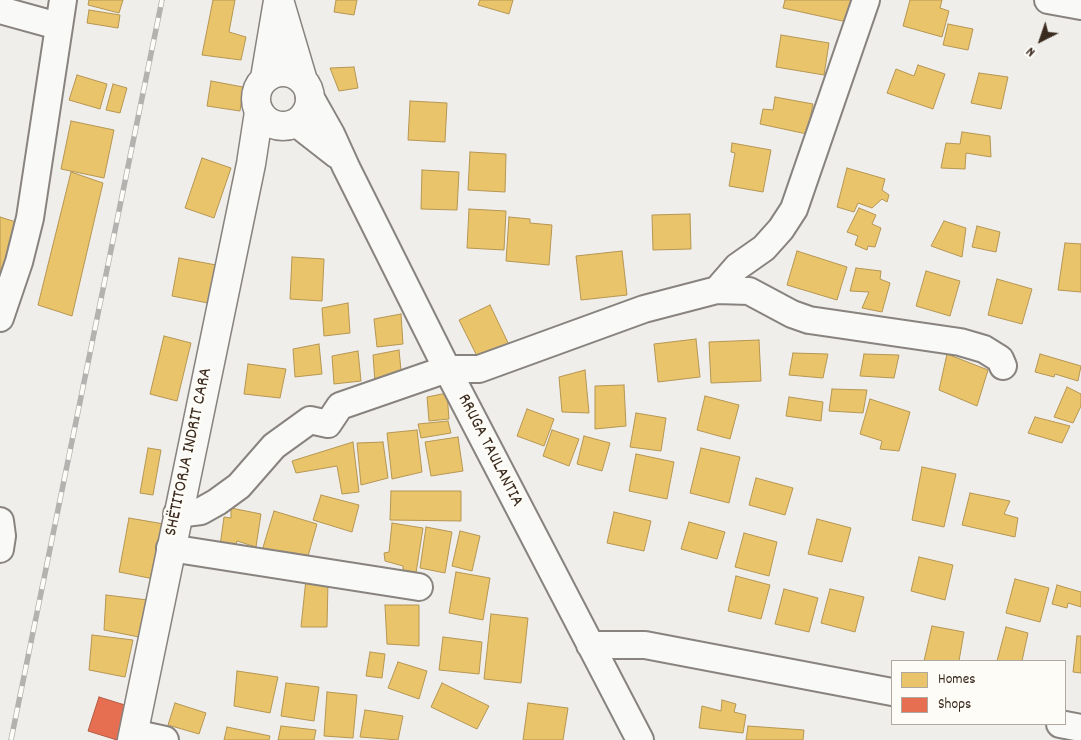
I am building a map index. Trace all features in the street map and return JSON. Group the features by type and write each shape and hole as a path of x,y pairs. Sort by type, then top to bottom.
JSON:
{"main road":[{"path":"265,78 279,0"},
{"path":"251,164 291,124 307,111 306,88 279,0"},
{"path":"291,124 270,123 259,112 255,97 258,87 265,78 274,73 284,72 295,74 306,88"},
{"name":"SHËTITORJA INDRIT CARA","path":"133,737 177,514 251,164 259,112"}],"street":[{"path":"0,318 19,262 30,218 63,0"},
{"path":"717,290 737,267 764,248 781,229 794,209 866,0"},
{"path":"1048,0 1081,6"},
{"path":"0,10 58,26"},
{"name":"RRUGA TAULANTIA","path":"306,88 332,134 343,160 447,369 640,740"},
{"name":"RRUGA TAULANTIA","path":"291,124 343,160"},
{"path":"177,514 201,511 217,502 239,486 274,446 310,420 328,424 340,406 447,369 479,368 644,309 717,290 749,291 792,314 809,320 960,342 984,349 1000,359 1003,366"},
{"path":"0,521 2,536 0,549"},
{"path":"170,548 419,587"},
{"path":"590,645 645,645 891,692"},
{"path":"1065,725 1081,728"},
{"path":"133,737 165,740"}],"building: Homes":[{"path":"89,0 123,0 119,13 88,5"},
{"path":"213,0 235,0 229,32 246,37 241,60 202,55"},
{"path":"336,0 357,0 354,15 334,12"},
{"path":"480,0 513,0 509,14 478,5"},
{"path":"785,0 852,0 847,22 783,8"},
{"path":"910,0 942,0 940,8 949,11 942,37 903,26"},
{"path":"89,10 120,15 118,28 87,23"},
{"path":"948,24 973,29 968,50 943,45"},
{"path":"781,35 829,43 824,75 776,67"},
{"path":"918,65 945,74 933,109 887,93 896,69 914,76"},
{"path":"354,67 358,88 339,91 330,68"},
{"path":"979,73 1008,77 1001,109 971,103"},
{"path":"77,75 107,84 100,109 69,100"},
{"path":"211,81 243,87 240,111 207,106"},
{"path":"113,84 127,88 120,113 106,110"},
{"path":"775,97 813,104 807,134 760,124 763,109 773,110"},
{"path":"410,101 447,103 445,142 408,140"},
{"path":"71,121 114,130 104,178 61,169"},
{"path":"962,132 990,136 991,157 966,153 965,169 941,168 946,143 960,144"},
{"path":"732,143 771,150 763,192 729,186 735,153 731,152"},
{"path":"470,152 506,154 505,192 468,190"},
{"path":"202,158 231,168 214,218 185,208"},
{"path":"847,168 885,179 882,190 889,195 887,202 882,199 872,208 858,203 854,212 837,207"},
{"path":"422,170 459,172 457,210 421,209"},
{"path":"71,172 103,183 72,316 38,305"},
{"path":"859,208 876,215 872,224 881,228 875,247 868,246 867,250 855,245 858,236 847,232"},
{"path":"469,209 506,211 504,250 467,248"},
{"path":"690,214 691,249 653,250 652,215"},
{"path":"0,217 16,222 0,284"},
{"path":"509,217 530,219 530,223 552,225 549,265 506,261"},
{"path":"944,221 966,228 962,257 931,246"},
{"path":"977,226 1000,232 996,252 972,247"},
{"path":"1065,243 1081,244 1081,292 1058,290"},
{"path":"622,251 627,295 581,300 576,256"},
{"path":"797,251 847,267 837,300 787,285"},
{"path":"292,257 324,259 322,301 290,299"},
{"path":"179,258 216,265 208,303 172,296"},
{"path":"856,268 881,271 880,279 890,283 882,312 862,308 869,292 850,291"},
{"path":"926,271 960,281 950,316 916,306"},
{"path":"997,279 1032,289 1022,324 988,315"},
{"path":"348,303 350,333 324,336 322,308"},
{"path":"490,305 511,349 481,364 459,320"},
{"path":"401,314 403,344 377,347 374,319"},
{"path":"164,336 191,343 177,401 150,394"},
{"path":"696,339 700,377 658,382 654,344"},
{"path":"759,340 761,381 711,383 709,342"},
{"path":"319,344 322,374 295,377 293,349"},
{"path":"399,350 402,380 375,383 373,355"},
{"path":"358,351 361,381 334,384 332,356"},
{"path":"793,353 828,354 823,378 789,375"},
{"path":"864,354 899,355 894,378 860,376"},
{"path":"947,354 988,370 977,406 939,390"},
{"path":"1040,354 1081,366 1078,381 1055,374 1054,377 1035,372"},
{"path":"248,364 286,369 280,398 244,394"},
{"path":"585,370 589,413 562,412 559,377"},
{"path":"624,385 626,426 595,429 595,386"},
{"path":"1067,387 1081,394 1081,406 1073,423 1054,417"},
{"path":"832,389 867,390 863,413 829,411"},
{"path":"447,393 449,419 429,421 427,397"},
{"path":"705,396 739,405 730,439 697,430"},
{"path":"789,397 823,402 821,421 786,416"},
{"path":"870,399 910,412 899,451 880,449 882,441 860,434"},
{"path":"527,409 554,419 544,446 517,436"},
{"path":"636,413 666,418 661,451 630,447"},
{"path":"1035,417 1070,426 1062,443 1028,433"},
{"path":"448,421 451,433 421,438 418,424"},
{"path":"417,430 422,472 392,479 387,433"},
{"path":"552,430 579,439 569,466 543,456"},
{"path":"584,436 610,443 602,471 577,464"},
{"path":"458,437 463,471 431,476 425,442"},
{"path":"353,442 359,492 342,494 337,466 296,473 292,461"},
{"path":"383,442 388,478 361,485 357,443"},
{"path":"148,448 161,450 153,495 140,493"},
{"path":"701,448 740,457 729,503 690,493"},
{"path":"636,454 674,462 667,499 629,491"},
{"path":"922,467 956,474 944,527 912,520"},
{"path":"756,478 793,488 785,515 749,505"},
{"path":"391,491 461,491 461,521 390,520"},
{"path":"970,493 1010,501 1004,514 1018,518 1015,537 962,525"},
{"path":"321,495 359,505 352,532 313,520"},
{"path":"231,508 261,514 256,547 237,541 234,549 220,546 224,517 231,518"},
{"path":"274,511 317,524 305,567 261,554"},
{"path":"614,512 651,521 644,551 607,543"},
{"path":"129,518 164,524 154,579 119,572"},
{"path":"817,519 851,528 842,562 808,554"},
{"path":"689,522 725,532 717,559 681,549"},
{"path":"392,523 423,528 416,573 403,570 403,566 385,561 384,553 389,552"},
{"path":"426,527 452,532 445,573 420,568"},
{"path":"460,531 480,536 472,571 452,566"},
{"path":"744,533 777,542 769,576 735,567"},
{"path":"919,557 953,565 945,600 911,591"},
{"path":"456,572 490,578 483,620 449,613"},
{"path":"736,576 770,585 761,619 728,611"},
{"path":"306,579 328,582 327,627 301,627"},
{"path":"1015,579 1049,588 1040,622 1006,613"},
{"path":"1057,585 1081,592 1081,607 1068,603 1067,608 1052,604"},
{"path":"784,589 818,598 809,632 775,624"},
{"path":"830,589 864,597 855,632 821,623"},
{"path":"106,595 148,600 139,637 104,630"},
{"path":"385,605 419,605 419,646 387,644"},
{"path":"491,614 528,618 521,683 484,679"},
{"path":"932,626 964,632 959,660 924,660"},
{"path":"1006,627 1028,633 1022,660 997,660"},
{"path":"92,635 133,640 125,677 89,670"},
{"path":"1077,636 1081,636 1081,673 1073,672"},
{"path":"443,637 482,642 479,674 439,670"},
{"path":"370,652 385,654 382,678 366,676"},
{"path":"398,662 427,671 419,699 388,688"},
{"path":"237,671 278,677 270,713 234,706"},
{"path":"286,683 319,687 314,721 281,716"},
{"path":"442,683 489,706 477,729 431,707"},
{"path":"327,692 357,695 353,738 324,736"},
{"path":"722,700 736,704 734,712 746,715 743,733 699,728 702,706 721,711"},
{"path":"175,703 206,713 199,734 168,725"},
{"path":"528,703 568,708 563,740 523,740"},
{"path":"365,710 403,716 398,740 360,737"},
{"path":"281,726 316,730 314,740 278,740"},
{"path":"748,726 804,730 803,740 746,740"},
{"path":"227,727 270,736 269,740 224,740"}],"building: Shops":[{"path":"99,697 128,706 117,740 88,731"}],"railway":[{"path":"11,740 162,0"}]}
